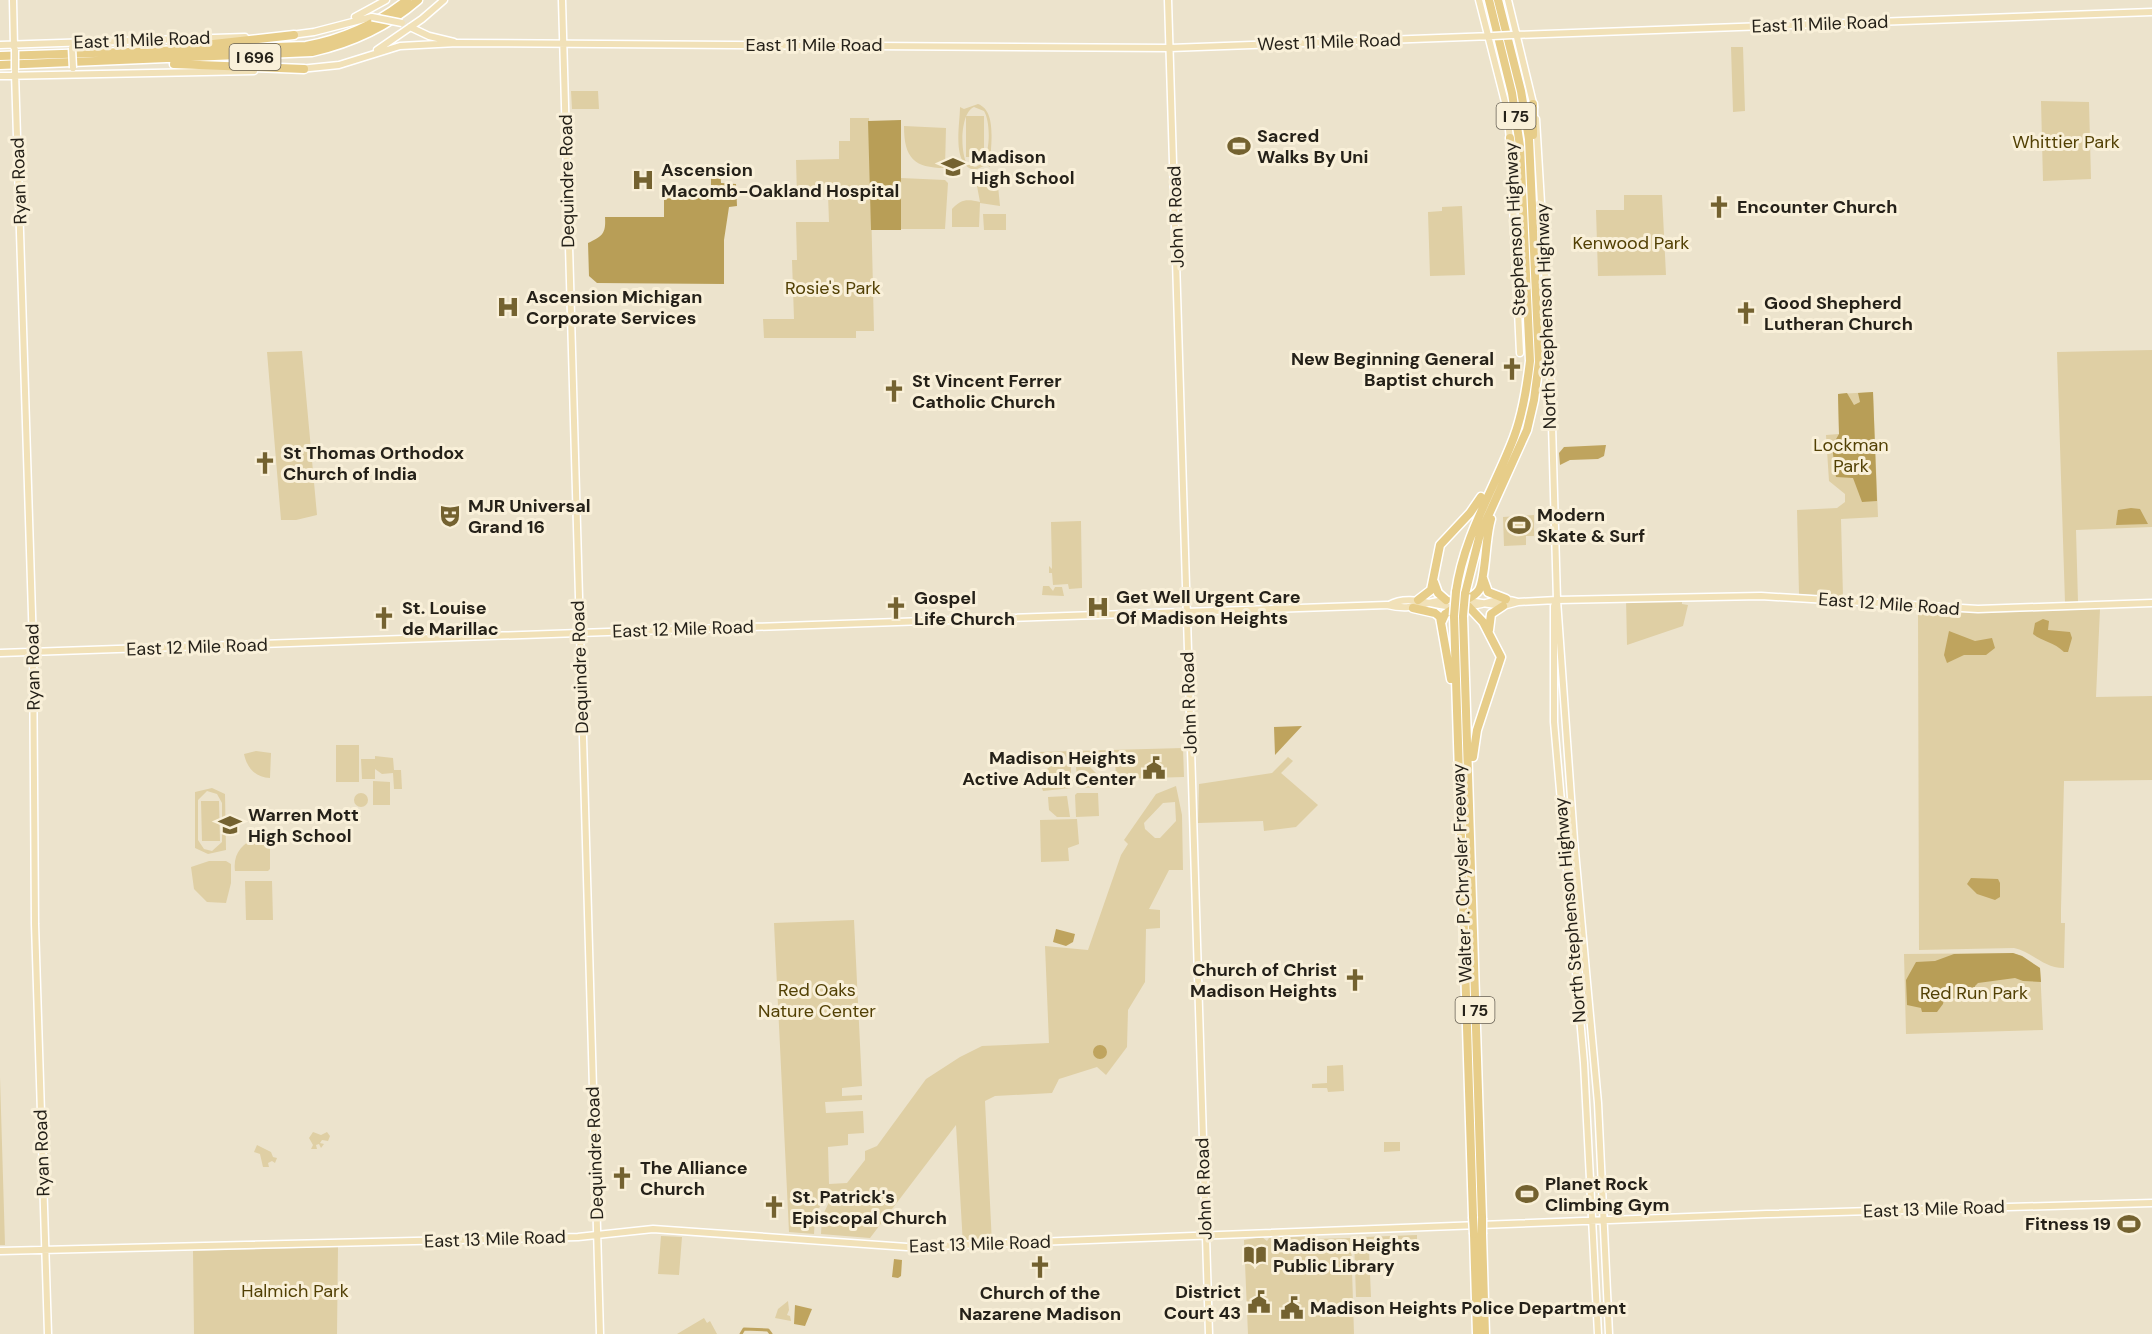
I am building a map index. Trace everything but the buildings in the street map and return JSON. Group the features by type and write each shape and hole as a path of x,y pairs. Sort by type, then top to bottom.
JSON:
{"highway":[{"name":"I 696","path":"0,56 306,46 364,28 407,0"},
{"name":"I 696","path":"0,65 74,69 312,52 372,32 418,0"},
{"name":"I 75","path":"1461,605 1463,557 1473,527 1519,423 1529,368 1525,235 1515,112 1489,0"},
{"name":"I 75","path":"1461,605 1480,534 1511,469 1530,419 1538,374 1533,210 1525,110 1498,0"},
{"path":"111,53 294,35"},
{"path":"74,69 304,69"},
{"path":"1533,104 1535,195 1533,210"},
{"path":"1510,138 1525,235"},
{"path":"1455,711 1442,621 1438,614 1415,604 1429,593 1440,545 1470,513 1502,465"},
{"path":"1442,621 1445,614 1478,591 1486,533 1511,469"},
{"path":"1482,574 1488,592 1504,603 1490,616 1490,633"},
{"path":"1434,578 1436,591 1446,600"},
{"path":"1461,605 1477,613 1490,633 1501,660 1477,730 1469,802"},
{"name":"Walter P. Chrysler Freeway","path":"1461,605 1469,802 1477,1217"},
{"name":"Walter P. Chrysler Freeway","path":"1461,605 1455,711 1477,1217 1485,1334"},
{"name":"Walter P. Chrysler Freeway","path":"1477,1334 1478,1234"}],"main road":[{"name":"Ryan Road","path":"14,0 33,651 36,924 48,1334"},
{"path":"351,21 386,0"},
{"path":"363,58 403,33 444,0"},
{"name":"Dequindre Road","path":"562,0 600,1334"},
{"name":"John R Road","path":"1168,0 1181,341 1186,613 1209,1334"},
{"name":"Stephenson Highway","path":"1479,0 1507,110 1520,353"},
{"name":"North Stephenson Highway","path":"1508,0 1533,104 1539,150 1550,354 1557,600 1567,756 1598,1103 1604,1221"},
{"name":"East 11 Mile Road","path":"1490,36 2152,12"},
{"name":"East 11 Mile Road","path":"0,45 69,46 294,35 321,31 372,17 402,23 421,33 457,43"},
{"path":"421,33 419,26 422,19"},
{"path":"402,23 403,33"},
{"name":"West 11 Mile Road","path":"1170,48 1490,36"},
{"name":"East 11 Mile Road","path":"0,76 74,69 304,69 339,65 405,46 457,43 1170,48"},
{"path":"69,46 74,69"},
{"name":"East 12 Mile Road","path":"1504,603 1761,596 1975,609 2152,603"},
{"path":"1430,604 1446,600 1461,605"},
{"name":"North Stephenson Highway","path":"1557,600 1554,606 1554,722 1586,1090 1594,1221"},
{"path":"1415,604 1504,603"},
{"name":"East 12 Mile Road","path":"0,652 1415,604"},
{"path":"1553,660 1558,659 1559,679 1564,690 1558,698 1553,690"},
{"path":"1554,722 1563,724 1567,756"},
{"path":"1556,743 1560,774 1569,776"},
{"path":"1560,808 1565,841 1570,843 1574,840"},
{"path":"1567,888 1576,890 1582,923"},
{"path":"1569,904 1574,934 1583,938"},
{"path":"1575,961 1583,962 1589,996"},
{"path":"1581,1029 1586,1060 1590,1062 1594,1058"},
{"path":"1586,1090 1594,1091 1598,1103"},
{"path":"1588,1118 1592,1132 1596,1132 1599,1128"},
{"path":"1603,1196 1599,1167 1594,1165 1591,1172 1595,1208 1600,1209 1603,1205"},
{"name":"East 13 Mile Road","path":"0,1251 597,1236 653,1229 907,1247 1787,1214 2152,1203"},
{"path":"1594,1221 1599,1312 1603,1315 1608,1312"},
{"path":"1604,1221 1609,1334"},
{"path":"1594,1236 1602,1236 1606,1269"},
{"path":"1596,1265 1598,1334"}],"green space":[{"path":"1731,47 1743,47 1745,111 1733,112"},
{"path":"571,91 598,91 599,109 572,109"},
{"name":"Whittier Park","path":"2041,101 2089,102 2091,179 2043,181"},
{"path":"978,104 988,114 992,131 990,167 986,165 975,170 967,167 963,161 958,144 958,134 960,107 964,109","holes":["974,107 984,111 989,132 987,150 981,164 975,167 967,164 963,151 964,125 969,111"]},
{"path":"966,116 984,116 984,157 966,157"},
{"name":"Rosie's Park","path":"850,118 869,118 874,331 856,331 856,338 764,338 763,319 794,319 792,260 797,260 796,222 829,222 828,195 797,196 796,160 839,159 839,141 850,141"},
{"path":"901,120 901,230 871,230 868,121"},
{"path":"904,126 946,128 945,168 926,166 913,159 906,146"},
{"path":"711,168 720,169 721,183 736,184 737,206 729,207 724,240 724,284 597,283 589,276 588,243 602,233 605,227 605,217 664,217 664,193 711,193"},
{"path":"901,178 945,180 948,183 945,229 901,229"},
{"path":"977,186 998,186 1000,206 980,203 979,227 952,227 952,209 958,203 971,200 980,202"},
{"name":"Kenwood Park","path":"1624,195 1662,195 1666,275 1598,276 1596,210 1624,210"},
{"path":"1462,206 1465,275 1430,276 1428,212 1442,211 1442,207"},
{"path":"983,214 1006,214 1006,230 984,230"},
{"path":"2152,350 2152,527 2076,530 2078,602 2065,603 2057,352"},
{"path":"302,351 317,515 296,520 281,520 267,352"},
{"name":"Lockman Park","path":"1873,392 1878,517 1841,519 1843,597 1799,594 1797,510 1837,508 1845,502 1845,494 1829,481 1826,435 1839,434 1838,394"},
{"path":"1873,392 1877,501 1862,502 1853,478 1836,477 1832,446 1839,434 1838,394 1847,393 1854,405 1860,402 1858,393"},
{"name":"Modern Skate & Surf","path":"1534,515 1534,536 1526,536 1526,545 1504,546 1503,517"},
{"path":"1081,521 1082,588 1069,589 1068,584 1053,585 1052,573 1049,573 1049,566 1052,569 1051,522"},
{"path":"1043,586 1049,586 1053,591 1055,587 1062,587 1064,596 1042,595"},
{"path":"1682,597 1682,604 1688,605 1683,626 1627,645 1626,598"},
{"path":"2100,609 2096,697 2152,696 2152,780 2064,781 2061,923 2065,923 2064,968 2044,963 2014,948 1919,950 1918,610 1977,613"},
{"path":"336,745 359,745 359,782 336,782"},
{"path":"1183,748 1184,777 1116,779 1115,759 1038,761 1038,752"},
{"path":"256,751 271,753 270,778 256,774 247,764 244,754"},
{"path":"375,756 393,758 394,770 401,770 402,789 394,789 393,773 382,774 375,769 375,779 362,779 361,759 375,759"},
{"path":"1288,757 1293,761 1281,773 1318,805 1296,827 1264,831 1263,821 1198,823 1199,784 1272,773"},
{"path":"1071,764 1071,788 1043,791 1041,785 1044,771 1051,766"},
{"path":"1076,767 1090,767 1097,774 1098,787 1078,788"},
{"path":"373,781 390,782 390,805 373,805"},
{"name":"Red Oaks Nature Center","path":"1176,786 1182,815 1183,870 1169,870 1149,909 1160,910 1160,928 1146,929 1145,982 1128,1010 1127,1047 1106,1075 1097,1067 1059,1079 1052,1093 995,1096 985,1101 992,1244 963,1245 956,1125 870,1238 821,1234 822,1217 829,1202 823,1199 815,1218 814,1234 789,1232 774,923 854,920 862,1086 842,1088 842,1096 862,1095 862,1100 825,1102 826,1113 863,1111 864,1133 848,1134 848,1145 828,1147 829,1184 847,1183 865,1160 865,1151 877,1146 926,1079 982,1046 1049,1043 1045,946 1088,950 1121,855 1128,844 1124,840 1156,794","holes":["1175,802 1176,821 1160,838 1155,838 1145,829 1144,823 1163,803"]},
{"path":"212,788 225,794 226,850 208,854 195,848 195,792","holes":["207,791 217,794 222,803 222,842 212,851 204,849 198,840 198,800"]},
{"path":"358,793 364,793 368,800 364,807 358,807 354,803 354,797"},
{"path":"1077,793 1098,793 1099,816 1076,817 1075,795"},
{"path":"1067,796 1070,817 1057,817 1049,810 1048,797"},
{"path":"201,801 219,801 220,841 202,841"},
{"path":"1077,819 1079,844 1068,848 1069,861 1041,862 1040,820"},
{"path":"270,835 270,869 268,871 235,871 236,856 239,850 255,838"},
{"path":"209,861 226,861 231,864 231,883 226,903 207,902 194,889 191,867"},
{"path":"245,881 272,881 273,920 246,920"},
{"name":"Red Run Park","path":"2013,953 2040,968 2043,1030 1906,1034 1904,954"},
{"path":"2013,953 2040,968 2041,982 2015,978 1978,983 1975,986 1974,997 1944,999 1937,1012 1922,1012 1921,1008 1907,1005 1906,980 1916,962 1935,961 1954,954"},
{"path":"1343,1065 1344,1091 1328,1092 1327,1088 1312,1088 1312,1084 1327,1083 1327,1066"},
{"path":"0,1077 5,1245 0,1245"},
{"path":"313,1132 321,1135 327,1132 330,1136 328,1141 322,1140 320,1143 324,1144 321,1148 319,1144 316,1145 317,1149 311,1149 313,1145 309,1138"},
{"path":"1384,1142 1400,1142 1400,1151 1384,1152"},
{"path":"257,1145 277,1158 275,1163 272,1161 268,1163 269,1167 263,1167 260,1154 254,1152"},
{"path":"1417,1235 1417,1243 1409,1245 1408,1243 1373,1246 1365,1237"},
{"path":"661,1236 682,1237 679,1275 658,1274"},
{"path":"1309,1236 1312,1239 1351,1238 1354,1334 1248,1334 1244,1240 1262,1237 1267,1241 1269,1238"},
{"path":"1362,1237 1369,1250 1371,1297 1356,1297 1354,1238"},
{"name":"Halmich Park","path":"338,1247 337,1334 194,1334 193,1251"},
{"path":"788,1301 787,1315 790,1316 791,1321 775,1318 778,1309"},
{"path":"704,1318 707,1323 710,1321 717,1334 677,1334"}],"shaded area":[{"path":"1606,445 1604,456 1598,459 1570,460 1560,465 1559,453 1564,447"},
{"path":"2140,509 2148,524 2116,525 2118,510"},
{"path":"2043,619 2049,621 2048,630 2070,632 2072,638 2068,652 2064,652 2033,634 2035,623"},
{"path":"1949,631 1975,641 1992,638 1995,648 1986,655 1964,655 1947,663 1944,655"},
{"path":"1302,726 1275,755 1274,727"},
{"path":"1971,878 1998,879 2000,897 1995,900 1977,894 1967,884"},
{"path":"1056,929 1075,934 1073,942 1066,946 1053,942"},
{"path":"1100,1045 1105,1047 1107,1052 1105,1057 1100,1059 1095,1057 1093,1052 1095,1047"},
{"path":"894,1259 902,1260 901,1276 898,1278 892,1277"},
{"path":"795,1305 812,1309 805,1326 794,1324"}],"waterway":[{"path":"741,1334 744,1329 768,1330 771,1334"}],"place":[{"name":"Sacred Walks By Uni","path":"1239,146"},
{"name":"Madison High School","path":"953,167"},
{"name":"Ascension Macomb-Oakland Hospital","path":"643,180"},
{"name":"Encounter Church","path":"1719,207"},
{"name":"Ascension Michigan Corporate Services","path":"508,307"},
{"name":"Good Shepherd Lutheran Church","path":"1746,313"},
{"name":"New Beginning General Baptist church","path":"1512,369"},
{"name":"St Vincent Ferrer Catholic Church","path":"894,391"},
{"name":"St Thomas Orthodox Church of India","path":"265,463"},
{"name":"MJR Universal Grand 16","path":"450,516"},
{"name":"Modern Skate & Surf","path":"1519,525"},
{"name":"Get Well Urgent Care Of Madison Heights","path":"1098,607"},
{"name":"Gospel Life Church","path":"896,608"},
{"name":"St. Louise de Marillac","path":"384,618"},
{"name":"Madison Heights Active Adult Center","path":"1154,768"},
{"name":"Warren Mott High School","path":"230,825"},
{"name":"Church of Christ Madison Heights","path":"1355,980"},
{"name":"The Alliance Church","path":"622,1178"},
{"name":"Planet Rock Climbing Gym","path":"1527,1194"},
{"name":"St. Patrick's Episcopal Church","path":"774,1207"},
{"name":"Fitness 19","path":"2129,1224"},
{"name":"Madison Heights Public Library","path":"1255,1255"},
{"name":"Church of the Nazarene Madison","path":"1040,1267"},
{"name":"District Court 43","path":"1259,1302"},
{"name":"Madison Heights Police Department","path":"1292,1308"}]}
